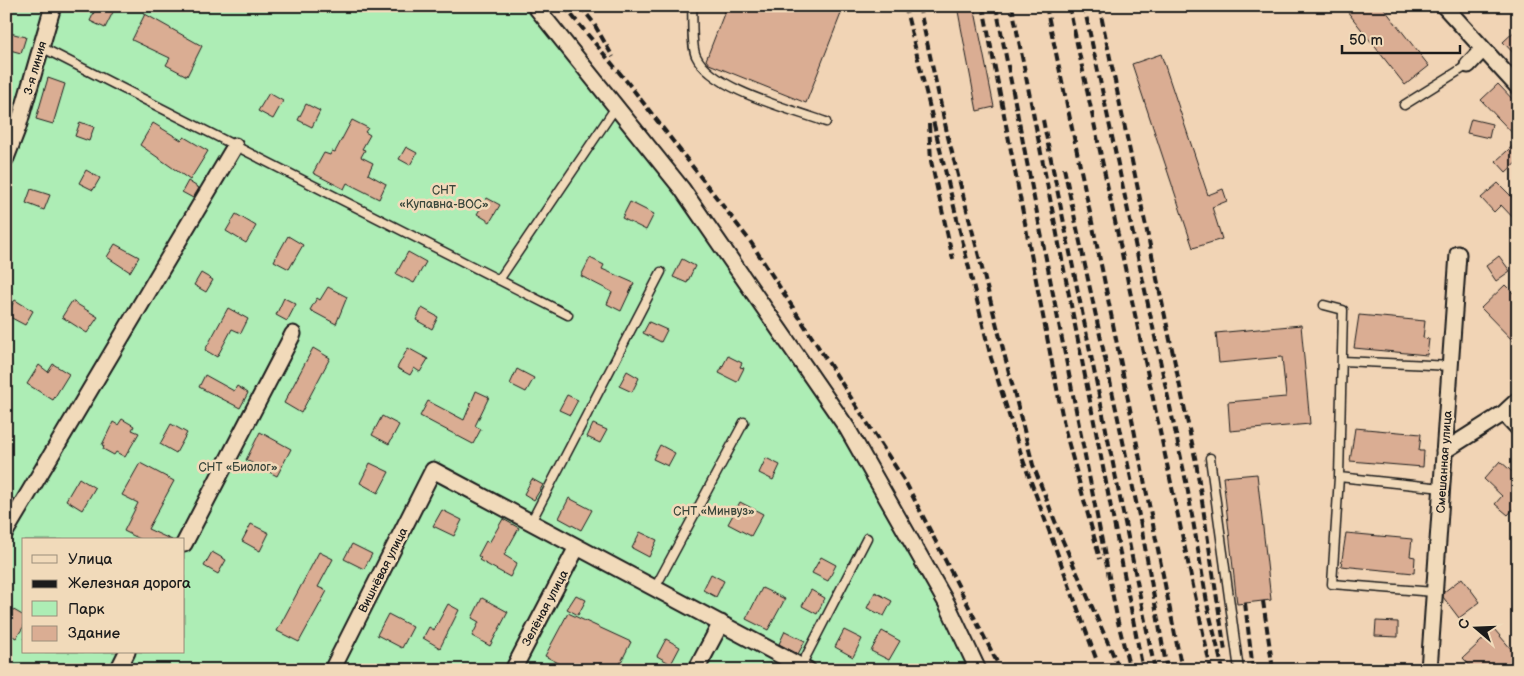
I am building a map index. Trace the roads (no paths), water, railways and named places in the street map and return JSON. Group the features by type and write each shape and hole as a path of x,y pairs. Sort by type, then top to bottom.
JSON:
{"street":[{"name":"3-я линия","path":"6,158 18,127 53,6"},
{"path":"535,6 682,189 847,428 947,604 978,670"},
{"path":"1444,6 1518,87"},
{"path":"1468,65 1483,49"},
{"path":"6,531 235,146"},
{"name":"Смешанная улица","path":"1429,670 1444,451 1452,366 1458,254"},
{"path":"185,542 293,334"},
{"path":"1444,451 1504,413 1518,400"},
{"path":"1504,413 1518,428"},
{"name":"Вишнёвая улица","path":"332,670 433,470 531,522"},
{"path":"531,522 804,668"},
{"name":"Зелёная улица","path":"513,670 577,547"},
{"path":"696,670 721,623"},
{"path":"118,670 126,654"}],"lane":[{"path":"692,6 695,54 704,69 730,87 826,122"},
{"path":"41,47 568,315"},
{"path":"1404,105 1468,65"},
{"path":"499,280 616,106"},
{"path":"531,522 661,272"},
{"path":"1324,305 1343,310 1339,477 1332,584 1434,592"},
{"path":"1342,361 1452,366"},
{"path":"655,588 744,422"},
{"path":"1210,458 1239,670"},
{"path":"1339,477 1442,488"},
{"path":"804,668 867,538"}],"railway":[{"path":"564,6 628,83 750,241 906,483 1001,670"},
{"path":"580,6 593,22 613,57"},
{"path":"905,6 991,358 1023,460 1097,661"},
{"path":"919,6 948,137 1033,465 1062,539 1120,670"},
{"path":"983,6 1065,430 1100,559"},
{"path":"996,6 1118,622 1130,670"},
{"path":"1012,6 1143,670"},
{"path":"1046,6 1103,274 1182,670"},
{"path":"1069,6 1211,670"},
{"path":"1084,6 1187,486 1208,608 1223,670"},
{"path":"1099,6 1196,462 1225,651"},
{"path":"1043,120 1155,670"},
{"path":"929,124 931,161 953,259"},
{"path":"1064,168 1141,525 1167,670"},
{"path":"1263,601 1273,670"},
{"path":"1245,603 1253,670"}],"park label":[{"name":"СНТ «Купавна-ВОС»","path":"444,197"},
{"name":"СНТ «Биолог»","path":"238,467"},
{"name":"СНТ «Минвуз»","path":"714,511"}]}
